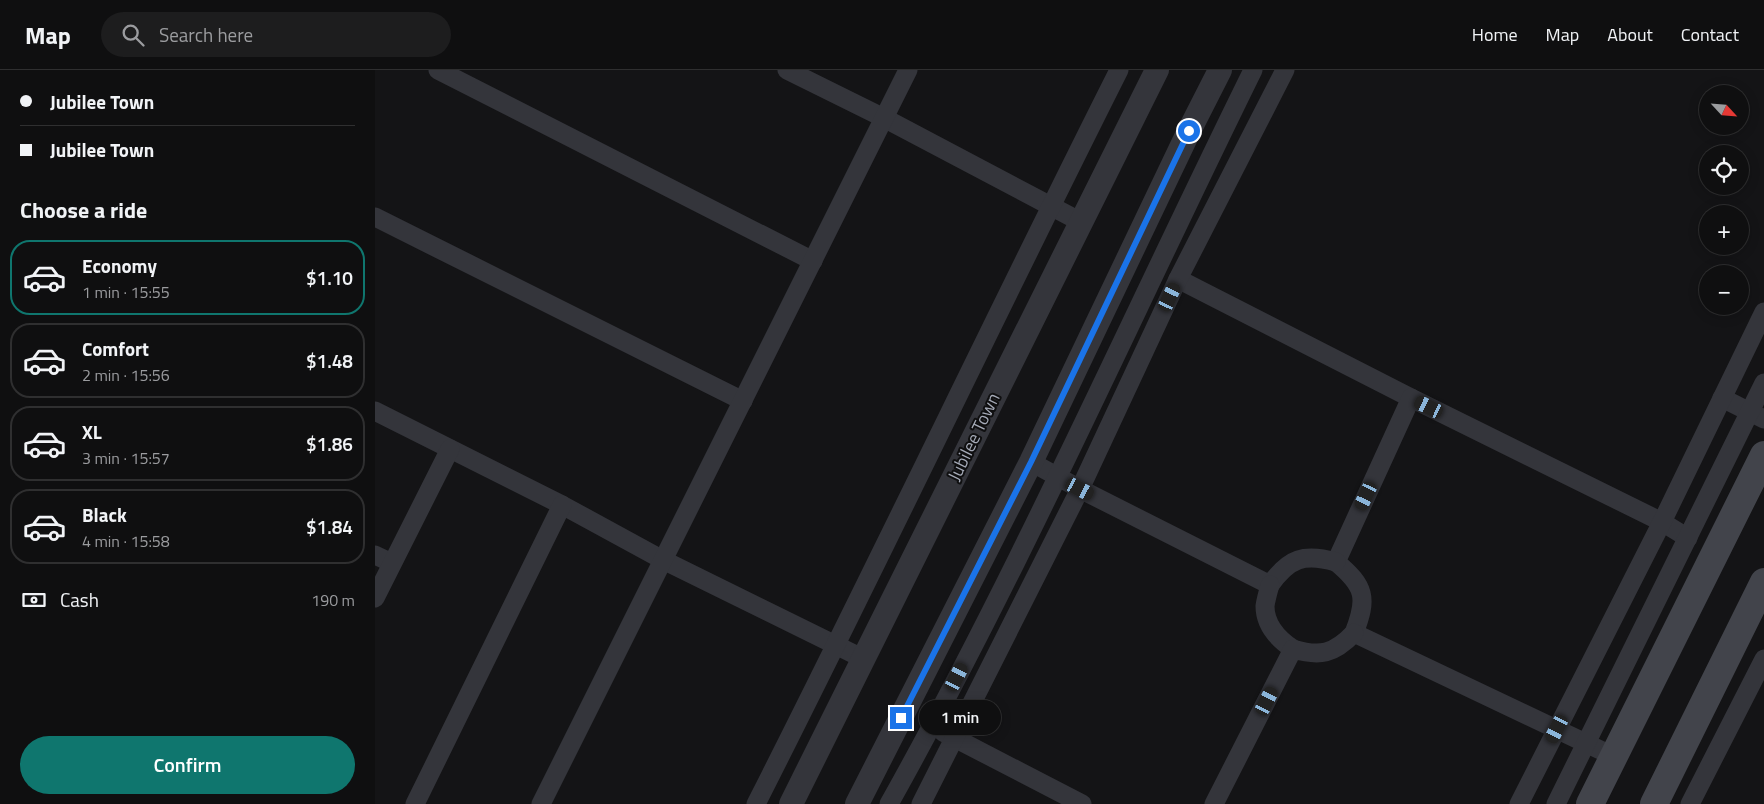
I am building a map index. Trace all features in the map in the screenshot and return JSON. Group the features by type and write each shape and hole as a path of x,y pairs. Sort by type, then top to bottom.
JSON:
{"main road":[{"path":"1590,804 1764,455"},
{"path":"1654,804 1764,582"}],"street":[{"path":"437,70 813,261"},
{"path":"787,70 884,118 1081,222"},
{"path":"541,804 908,70"},
{"path":"757,804 837,645 1050,206 1119,70"},
{"name":"Jubilee Town","path":"791,804 1157,70"},
{"path":"857,804 1031,462 1220,70"},
{"path":"889,804 932,727 1058,477 1253,70"},
{"path":"921,804 1080,489 1178,279 1285,70"},
{"path":"1189,131 1243,153"},
{"path":"375,217 743,401"},
{"path":"1178,279 1411,398 1662,522 1688,538"},
{"path":"1519,804 1662,522 1764,312"},
{"path":"1556,804 1688,538 1757,416 1764,383"},
{"path":"1335,562 1411,398"},
{"path":"1722,398 1757,416"},
{"path":"375,411 562,505 663,560 864,659"},
{"path":"375,598 450,449"},
{"path":"1031,462 1080,489 1270,585"},
{"path":"415,804 562,505"},
{"path":"375,555 392,563"},
{"path":"1317,557 1335,562 1353,576 1361,594 1362,612 1354,633 1342,645 1327,652 1311,654 1293,649 1279,639 1268,620 1265,605 1270,585 1281,570 1298,559 1317,557"},
{"path":"1354,633 1613,756"},
{"path":"1214,804 1293,649"},
{"path":"1690,804 1763,662"},
{"path":"932,727 955,737 1082,804"}],"route":[{"path":"901,718 1031,462 1189,131"}]}
